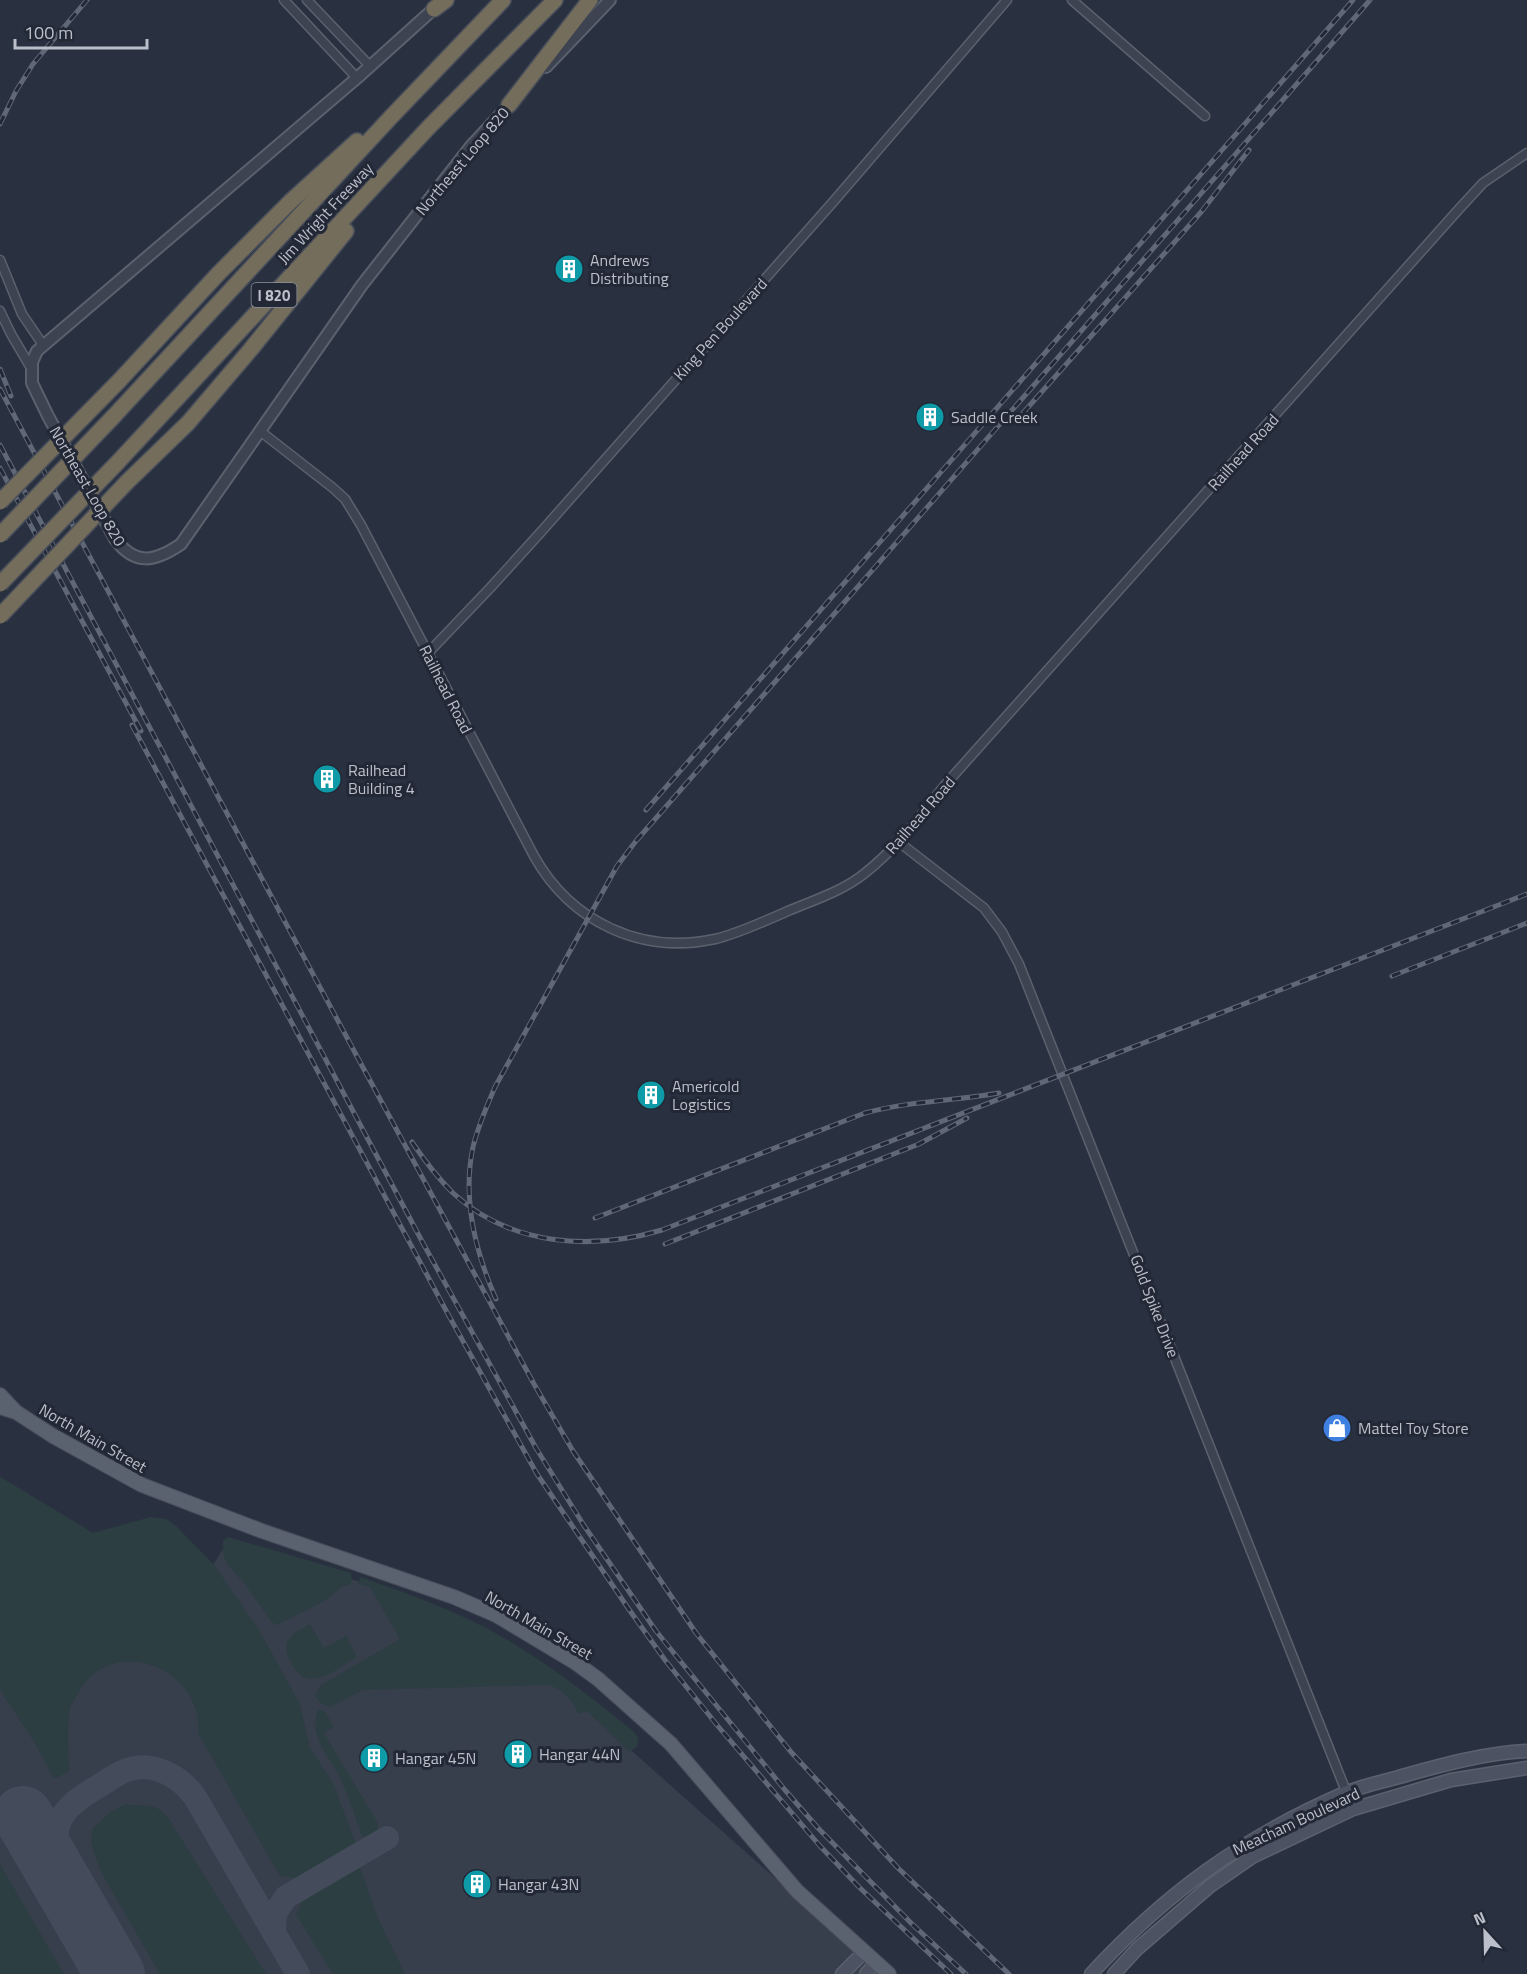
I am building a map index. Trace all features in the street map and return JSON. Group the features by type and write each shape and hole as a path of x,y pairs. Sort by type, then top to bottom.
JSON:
{"highway":[{"name":"Jim Wright Freeway","path":"0,535 502,0"},
{"name":"Jim Wright Freeway","path":"0,584 118,462 429,127 555,0"},
{"path":"508,105 590,0"},
{"path":"0,502 290,201 357,140 391,117"},
{"path":"0,616 127,482 188,423 429,127"}],"main road":[{"name":"North Main Street","path":"0,1395 16,1412 53,1436 142,1485 262,1531 454,1597 496,1615 576,1663 598,1679 671,1744 797,1891 888,1974"},
{"name":"North Main Street","path":"0,1407 16,1412"},
{"name":"Meacham Boulevard","path":"1090,1974 1125,1937 1177,1892 1232,1851 1284,1821 1347,1792 1447,1763 1527,1751"},
{"name":"Meacham Boulevard","path":"1114,1974 1160,1929 1210,1886 1252,1857 1353,1809 1451,1780 1527,1768"},
{"path":"842,1974 864,1952"},
{"path":"866,1974 876,1963"}],"street":[{"path":"284,0 357,78"},
{"path":"307,0 370,66"},
{"name":"Northeast Loop 820","path":"31,368 32,383 48,416 115,539 130,556 146,559 158,557 181,544 362,285 465,153 508,105 610,0"},
{"name":"King Pen Boulevard","path":"428,653 512,564 834,202 1007,0"},
{"path":"1072,0 1204,116"},
{"path":"31,368 37,351 43,345 357,78 441,3"},
{"name":"Railhead Road","path":"260,431 345,499 361,525 541,869 561,893 588,918 645,941 675,942 716,939 834,892 864,874 900,843 945,785 1445,224 1483,183 1527,153"},
{"path":"0,260 22,314 43,345"},
{"path":"0,311 31,368"},
{"name":"Gold Spike Drive","path":"900,843 984,908 1002,932 1019,964 1353,1809"}],"shaded area":[{"path":"0,1477 93,1533 210,1570 228,1541 406,1596 497,1639 579,1704 883,1974 0,1974"},
{"path":"0,1477 93,1533 151,1517 166,1519 176,1526 215,1566 259,1630 300,1704 310,1748 333,1783 357,1847 302,1879 280,1876 198,1733 196,1710 187,1691 172,1676 154,1666 134,1662 114,1664 95,1673 80,1690 69,1713 69,1771 54,1779 35,1743 0,1690"},
{"path":"228,1537 351,1573 352,1581 324,1601 277,1625 272,1622 228,1565 223,1555 223,1541"},
{"path":"360,1577 449,1610 517,1646 568,1680 633,1731 638,1738 637,1747 629,1752 587,1711 579,1714 567,1696 550,1685 363,1690 330,1707 320,1703 315,1695 321,1685 400,1639 370,1587 358,1584"},
{"path":"310,1624 324,1648 346,1636 357,1657 323,1677 306,1678 299,1674 288,1657 287,1642 294,1633"},
{"path":"318,1709 325,1712 334,1727 324,1733 378,1823 378,1832 368,1840 362,1836 338,1773 318,1739 315,1719"},
{"path":"125,1804 151,1806 167,1816 266,1974 160,1974 101,1872 91,1843 92,1829 111,1812"},
{"path":"358,1862 378,1918 405,1974 333,1974 296,1915 306,1893"},
{"path":"0,1864 64,1974 0,1974"}],"taxiway":[{"path":"72,1900 57,1852 57,1833 62,1817 81,1797 120,1773 137,1768 156,1769 174,1777 195,1797 298,1974"},
{"path":"274,1933 275,1913 286,1897 387,1838"}],"runway":[{"path":"23,1816 115,1974"}],"railway":[{"path":"0,124 16,91 33,64 87,0"},
{"path":"646,810 1353,0"},
{"path":"496,1299 477,1244 470,1205 470,1166 475,1139 495,1087 617,866 636,841 1370,0"},
{"path":"1023,413 1202,211 1249,150"},
{"path":"0,369 11,396"},
{"path":"0,389 360,1062 534,1384 573,1451 696,1633 791,1752 898,1868 1009,1974"},
{"path":"0,445 424,1245 536,1448 583,1524 656,1631 785,1790 818,1828 912,1924 966,1974"},
{"path":"0,468 141,731"},
{"path":"132,725 449,1316 537,1474 665,1660 717,1725 820,1846 859,1887 951,1974"},
{"path":"412,1142 431,1169 453,1193 475,1211 500,1224 525,1234 552,1239 607,1241 635,1237 662,1230 1527,894"},
{"path":"1392,976 1527,923"},
{"path":"595,1218 865,1113 898,1106 999,1093"},
{"path":"665,1244 919,1144 967,1118"}],"place":[{"name":"Andrews Distributing","path":"569,269"},
{"name":"Saddle Creek","path":"930,417"},
{"name":"Railhead Building 4","path":"327,779"},
{"name":"Americold Logistics","path":"651,1095"},
{"name":"Mattel Toy Store","path":"1337,1428"},
{"name":"Hangar 44N","path":"518,1754"},
{"name":"Hangar 45N","path":"374,1758"},
{"name":"Hangar 43N","path":"477,1884"}]}
